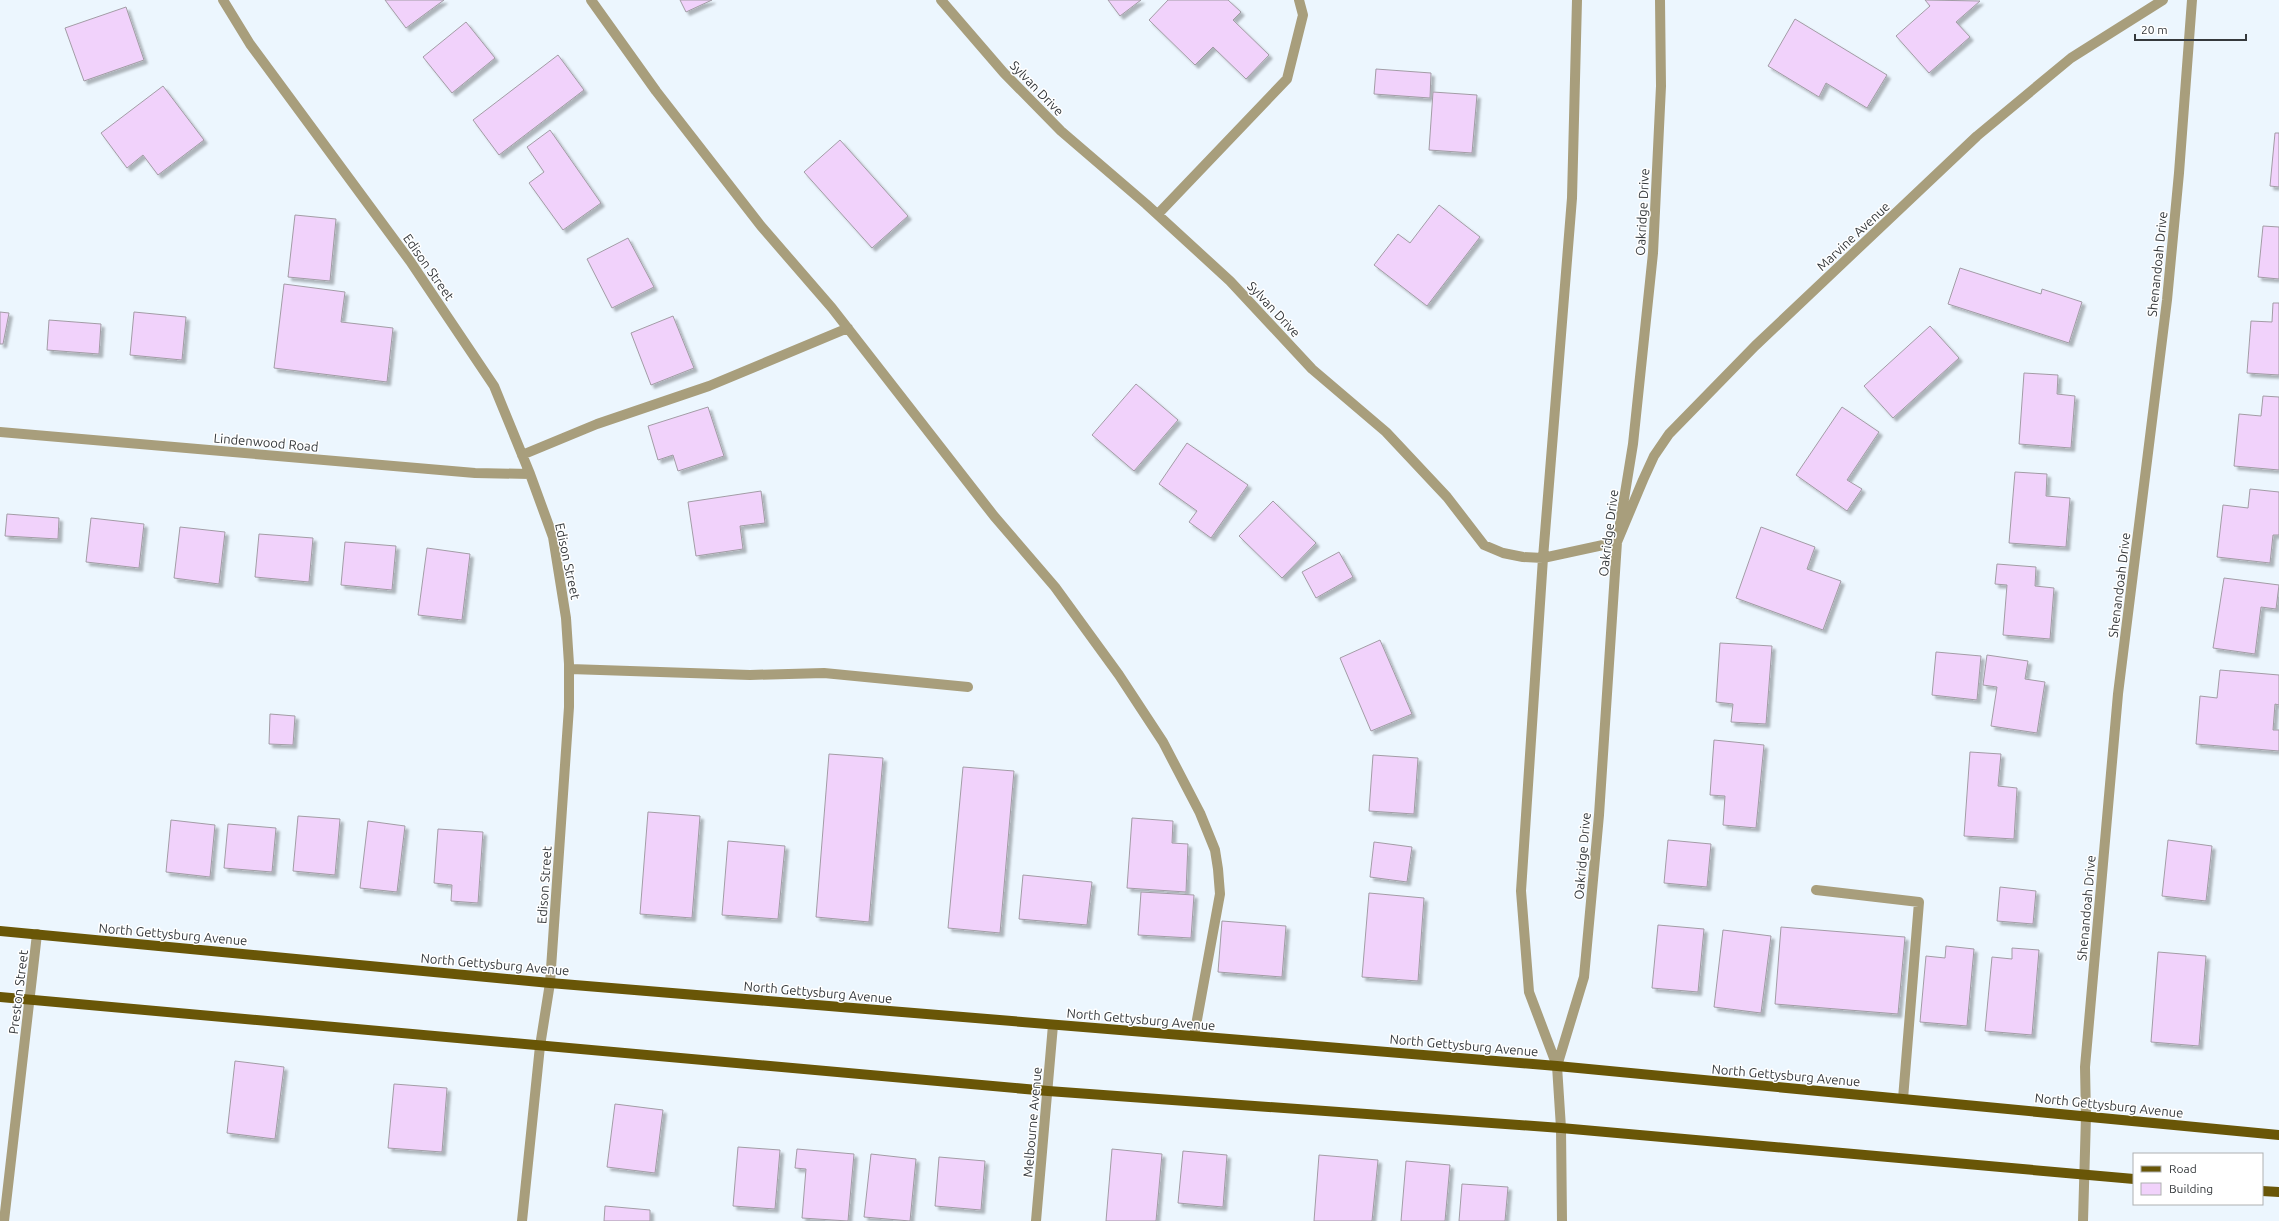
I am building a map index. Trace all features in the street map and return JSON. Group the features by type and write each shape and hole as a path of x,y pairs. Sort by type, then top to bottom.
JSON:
{"main road":[{"name":"North Gettysburg Avenue","path":"0,931 550,983 1558,1066 2279,1135"},
{"path":"0,997 1048,1092 1562,1128 2133,1179"},
{"path":"2263,1191 2279,1192"}],"street":[{"name":"Edison Street","path":"223,0 250,44 410,261 490,380 530,474 553,537 566,618 570,669 569,707 550,983 540,1046 522,1221"},
{"path":"591,0 656,90 752,214 848,328 994,516 1055,587 1119,675 1163,742 1200,813 1215,850 1220,894 1194,1036"},
{"name":"Sylvan Drive","path":"940,0 1004,73 1061,131 1158,214 1230,281 1312,369 1386,432 1447,497 1484,545 1510,554 1544,558 1618,542"},
{"path":"1158,214 1287,79 1303,15 1298,0"},
{"name":"Oakridge Drive","path":"1562,1221 1562,1128 1558,1066 1529,992 1521,891 1544,558 1572,198 1577,0"},
{"name":"Oakridge Drive","path":"1558,1066 1584,977 1599,814 1618,542 1633,444 1653,253 1661,86 1660,0"},
{"name":"Marvine Avenue","path":"1618,542 1642,480 1669,434 1755,346 1976,136 2071,58 2163,0"},
{"name":"Shenandoah Drive","path":"2082,1221 2082,1174 2086,1116 2084,1067 2118,694 2167,300 2179,173 2192,0"},
{"path":"522,455 597,424 709,386 848,328"},
{"name":"Lindenwood Road","path":"0,432 475,473 530,474"},
{"path":"570,669 750,675 824,672 968,687"},
{"path":"1816,890 1919,902 1903,1099"},
{"name":"Preston Street","path":"4,1221 3,1198 30,1000 37,934"},
{"name":"Melbourne Avenue","path":"1036,1221 1053,1025"}],"building":[{"path":"385,0 444,0 406,28"},
{"path":"680,0 712,0 686,12"},
{"path":"1108,0 1141,0 1120,16"},
{"path":"1168,0 1228,0 1241,12 1233,20 1269,55 1246,79 1213,47 1195,65 1149,20"},
{"path":"1925,0 1980,1 1956,22 1970,37 1929,73 1896,36 1930,6"},
{"path":"126,7 144,60 84,81 65,28"},
{"path":"1795,19 1887,75 1867,108 1826,83 1819,97 1768,66"},
{"path":"466,22 495,58 452,93 423,57"},
{"path":"558,55 584,90 499,155 473,120"},
{"path":"1376,69 1431,73 1430,98 1374,94"},
{"path":"163,86 204,140 158,175 143,155 127,168 101,133"},
{"path":"1433,92 1477,95 1472,153 1429,150"},
{"path":"550,130 601,203 563,230 529,183 544,172 527,147"},
{"path":"2275,133 2279,133 2279,187 2270,186"},
{"path":"840,140 908,216 872,248 804,172"},
{"path":"1439,205 1480,237 1427,306 1374,265 1398,234 1410,243"},
{"path":"295,215 336,219 330,281 288,277"},
{"path":"2263,226 2279,227 2279,279 2258,277"},
{"path":"628,238 654,287 612,308 587,259"},
{"path":"1960,268 2041,294 2042,289 2082,302 2069,343 1948,304"},
{"path":"284,284 345,292 341,322 393,328 387,382 274,368"},
{"path":"2273,303 2279,303 2279,375 2247,373 2251,321 2272,322"},
{"path":"0,312 9,313 3,344 0,344"},
{"path":"134,312 186,317 182,360 130,355"},
{"path":"673,316 694,368 651,385 631,333"},
{"path":"49,320 101,324 99,354 47,350"},
{"path":"1930,326 1959,358 1893,418 1864,386"},
{"path":"2024,373 2058,375 2057,394 2075,396 2071,448 2019,444"},
{"path":"1136,384 1178,420 1134,471 1092,435"},
{"path":"2263,396 2279,397 2279,470 2234,466 2239,414 2261,416"},
{"path":"708,407 724,456 678,471 673,455 658,460 648,426"},
{"path":"1842,407 1879,432 1847,480 1862,489 1847,511 1796,475"},
{"path":"1187,443 1248,485 1211,538 1189,522 1197,511 1159,484"},
{"path":"2015,472 2047,474 2046,496 2070,498 2066,547 2009,543"},
{"path":"2250,489 2279,492 2279,535 2273,535 2270,563 2217,557 2223,505 2248,508"},
{"path":"761,491 765,523 740,526 743,549 696,556 688,502"},
{"path":"1273,501 1316,543 1282,578 1239,536"},
{"path":"7,514 59,518 58,539 5,536"},
{"path":"91,518 144,524 139,568 86,562"},
{"path":"180,527 225,532 219,584 174,578"},
{"path":"1761,527 1815,547 1807,569 1841,581 1823,630 1736,598"},
{"path":"259,534 313,538 309,582 255,577"},
{"path":"345,542 396,546 392,590 341,585"},
{"path":"427,548 470,554 462,620 418,615"},
{"path":"1339,552 1353,577 1316,598 1302,572"},
{"path":"1997,564 2036,567 2035,586 2054,588 2050,639 2003,635 2007,585 1995,584"},
{"path":"2224,578 2279,585 2276,609 2261,607 2255,654 2213,648"},
{"path":"1380,640 1412,714 1371,731 1340,658"},
{"path":"1720,643 1772,646 1766,724 1731,722 1733,704 1716,702"},
{"path":"1936,652 1981,656 1977,700 1932,695"},
{"path":"1987,655 2028,661 2025,679 2045,682 2037,733 1991,726 1997,687 1983,685"},
{"path":"2220,670 2279,675 2279,705 2275,704 2273,730 2279,730 2279,751 2196,744 2200,696 2217,698"},
{"path":"270,714 295,716 293,745 269,744"},
{"path":"1714,740 1764,745 1756,828 1723,825 1725,796 1710,795"},
{"path":"1970,752 2001,754 1998,786 2017,788 2014,839 1964,836"},
{"path":"829,754 883,758 869,922 816,917"},
{"path":"1373,755 1418,758 1414,814 1369,811"},
{"path":"963,767 1014,771 1000,933 948,928"},
{"path":"648,812 700,816 692,918 640,914"},
{"path":"298,816 340,819 335,875 293,871"},
{"path":"1132,818 1173,821 1172,843 1188,844 1186,892 1127,888"},
{"path":"171,820 215,825 210,877 166,872"},
{"path":"368,821 405,826 397,892 360,888"},
{"path":"228,824 276,828 272,872 224,868"},
{"path":"438,829 483,832 478,903 451,901 452,885 434,883"},
{"path":"1668,840 1711,844 1707,887 1664,883"},
{"path":"2168,840 2212,846 2206,901 2162,896"},
{"path":"728,841 785,846 778,919 722,915"},
{"path":"1374,842 1412,847 1407,882 1370,877"},
{"path":"1023,875 1092,882 1087,925 1019,919"},
{"path":"2000,887 2036,891 2033,924 1997,921"},
{"path":"1141,892 1194,895 1191,938 1138,935"},
{"path":"1369,893 1424,898 1418,981 1362,977"},
{"path":"1222,921 1286,926 1282,977 1218,972"},
{"path":"1658,925 1704,929 1698,992 1652,988"},
{"path":"1781,927 1905,937 1898,1014 1775,1004"},
{"path":"1723,930 1771,936 1761,1013 1714,1007"},
{"path":"1946,946 1974,949 1967,1026 1920,1022 1926,956 1945,958"},
{"path":"2012,948 2039,950 2032,1035 1985,1031 1992,957 2012,959"},
{"path":"2158,952 2206,956 2199,1046 2151,1042"},
{"path":"235,1061 284,1067 275,1139 227,1133"},
{"path":"394,1084 447,1088 442,1152 388,1148"},
{"path":"615,1104 663,1110 655,1173 607,1167"},
{"path":"738,1147 780,1150 775,1209 733,1206"},
{"path":"797,1149 854,1154 848,1221 802,1218 806,1169 795,1168"},
{"path":"1112,1149 1162,1154 1156,1221 1106,1221"},
{"path":"1183,1151 1227,1155 1223,1207 1178,1203"},
{"path":"871,1154 916,1159 910,1221 864,1217"},
{"path":"1319,1155 1378,1160 1372,1221 1314,1221"},
{"path":"939,1157 985,1161 981,1210 935,1206"},
{"path":"1406,1161 1450,1165 1445,1221 1401,1221"},
{"path":"1462,1184 1508,1187 1505,1221 1459,1221"},
{"path":"605,1206 650,1210 650,1221 604,1221"}]}
